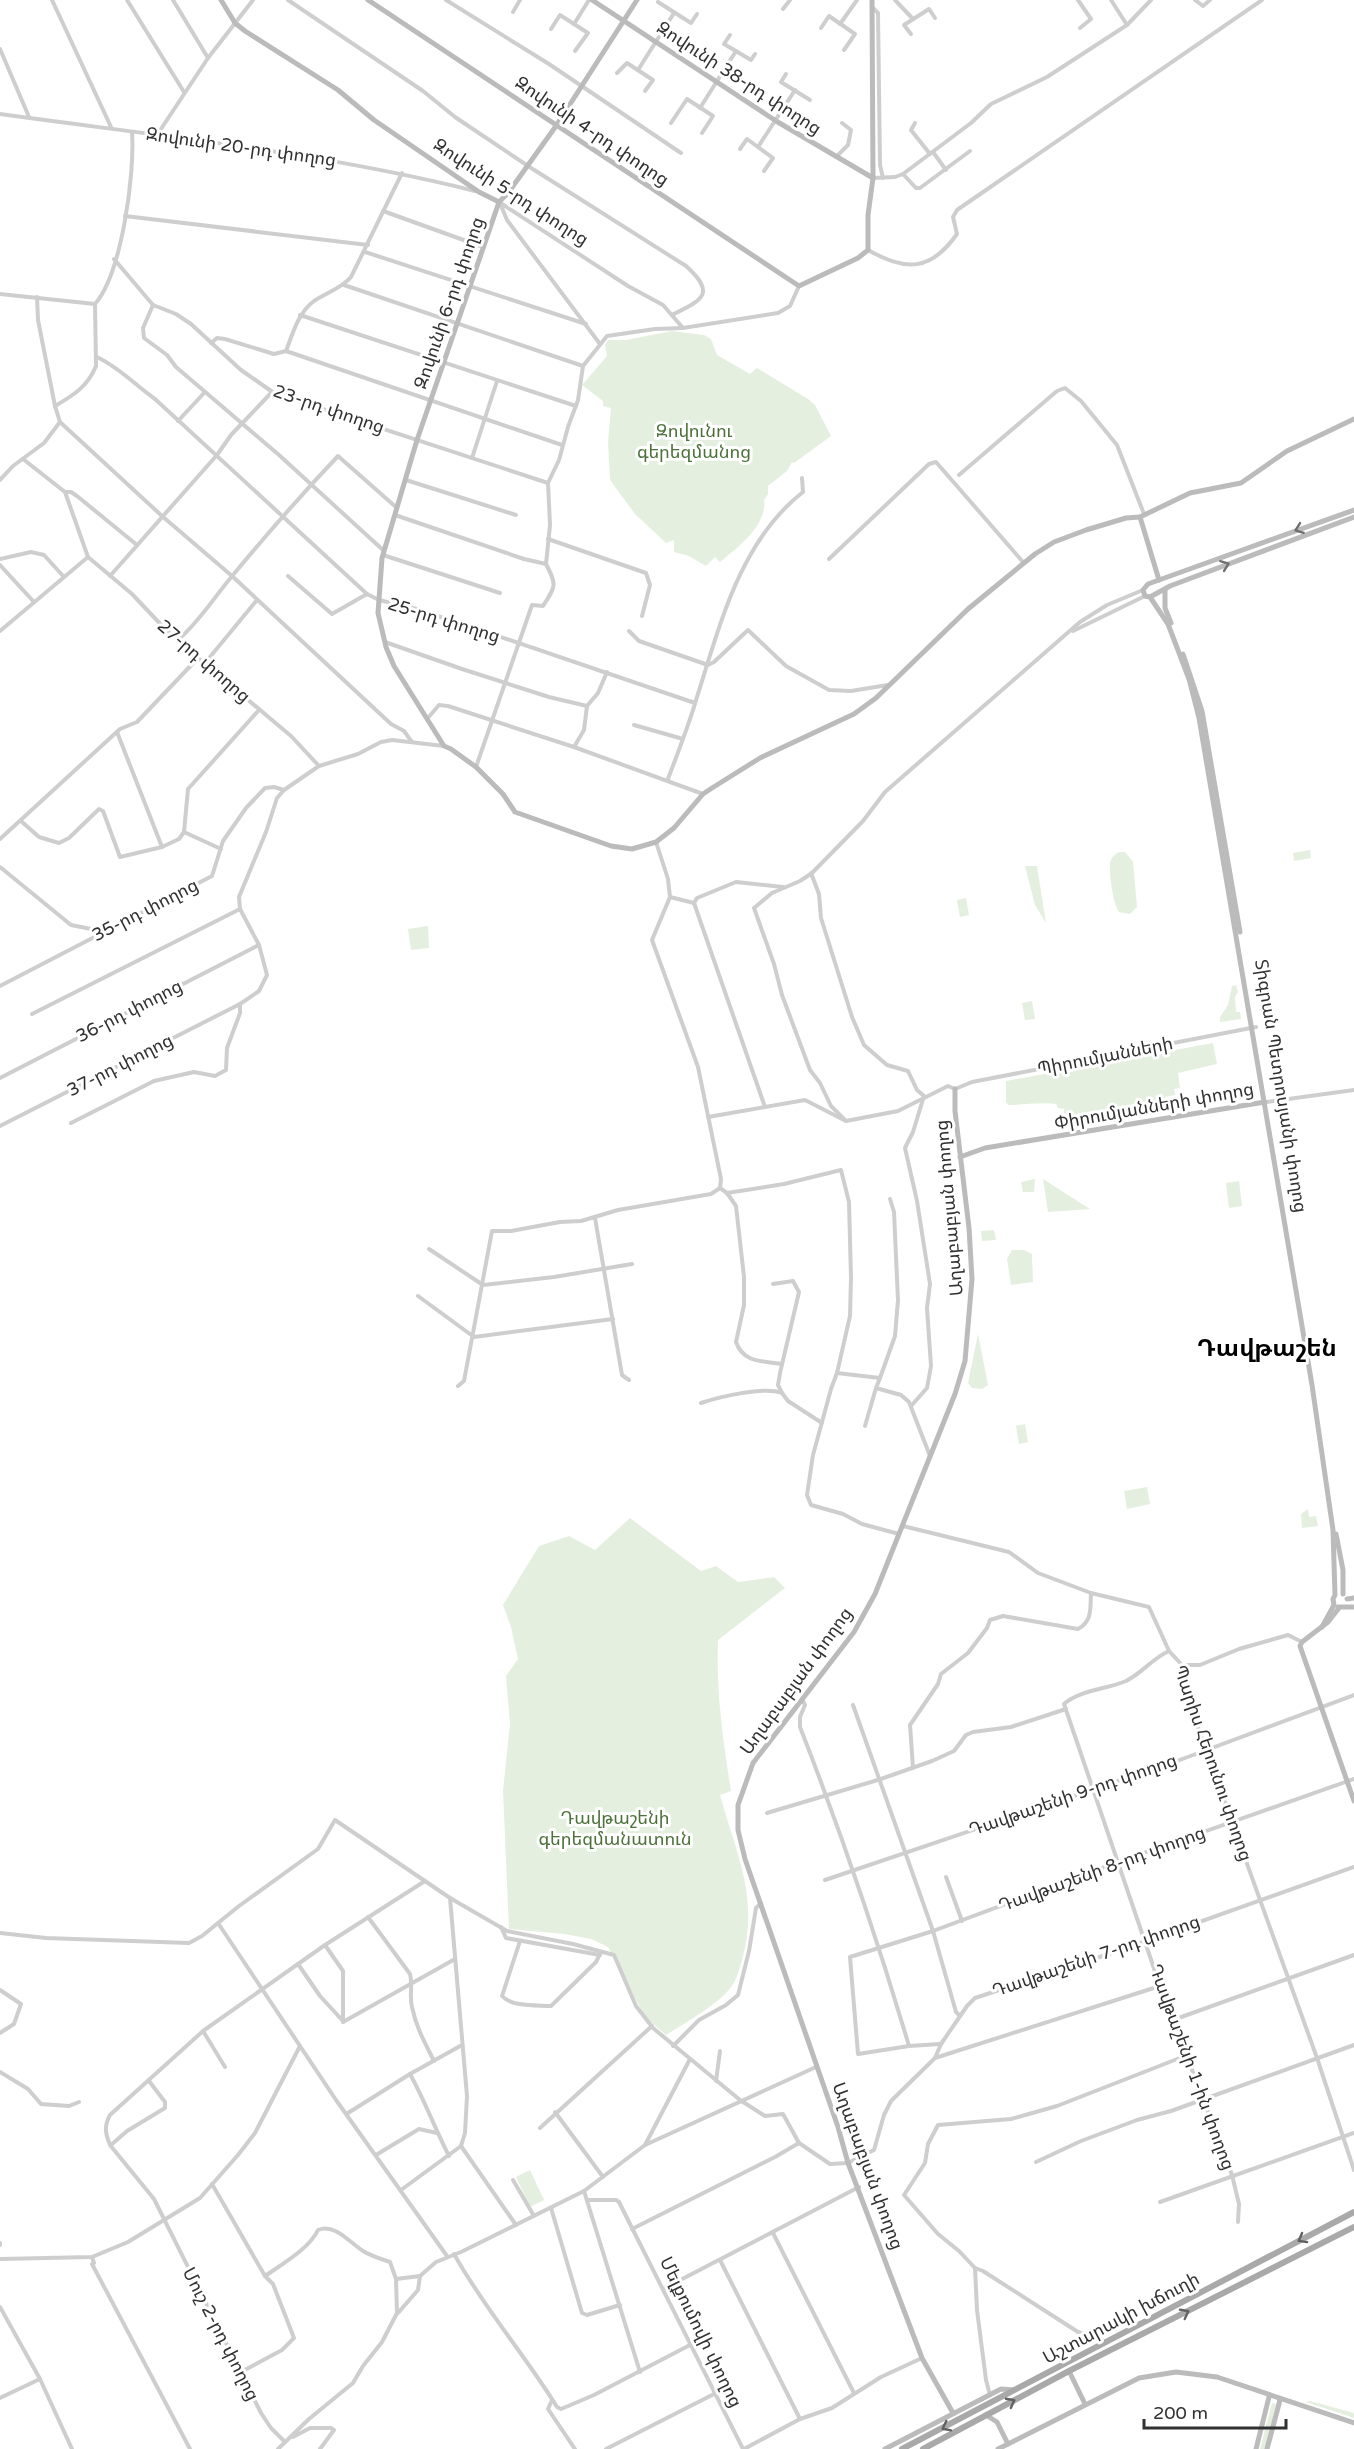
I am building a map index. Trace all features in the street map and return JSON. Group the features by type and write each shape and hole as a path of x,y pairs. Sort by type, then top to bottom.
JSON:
{"main road":[{"name":"Աշտարակի խճուղի","path":"902,2449 1354,2212"},
{"name":"Աշտարակի խճուղի","path":"922,2449 1069,2371 1354,2229"},
{"path":"1243,2271 1248,2280"}],"street":[{"path":"52,0 111,127"},
{"path":"127,0 184,92"},
{"path":"173,0 208,58"},
{"name":"Զովունի 5-րդ փողոց","path":"221,0 235,23 338,90 374,120 480,192 663,306 683,328"},
{"path":"157,135 208,58 253,0"},
{"path":"288,0 423,91 455,117 528,166 663,250 698,276 704,292 701,297 672,315"},
{"name":"Զովունի 4-րդ փողոց","path":"368,0 799,286"},
{"path":"446,0 581,85 681,153"},
{"path":"513,12 520,0"},
{"path":"574,24 591,0"},
{"name":"Զովունի 38-րդ փողոց","path":"591,0 776,121 873,178"},
{"name":"Զովունի 6-րդ փողոց","path":"444,746 394,666 385,642 380,626 379,600 383,552 417,440 499,202 556,126 636,0"},
{"path":"783,9 790,0"},
{"path":"840,24 857,0"},
{"path":"895,0 913,19"},
{"path":"1111,0 1127,25"},
{"path":"873,178 903,174 971,123 991,104 1047,77 1127,25 1151,0"},
{"path":"1195,0 1203,6 1210,0"},
{"path":"868,250 892,262 912,265 930,261 945,251 957,234 953,217 957,210 1262,0"},
{"path":"1080,28 1091,19 1081,1"},
{"path":"658,2 691,23 697,14"},
{"path":"868,250 868,215 873,178 873,2"},
{"path":"873,2 878,14 880,165 883,178"},
{"path":"911,34 904,25 929,9 935,18"},
{"path":"638,70 674,13"},
{"path":"551,29 560,15 588,33 575,51"},
{"path":"821,28 829,16 855,34 844,50"},
{"path":"729,35 724,44 751,60 755,54"},
{"path":"0,49 29,118"},
{"path":"700,108 736,51"},
{"path":"617,72 627,63 653,80 645,91"},
{"path":"786,74 782,82 810,100"},
{"path":"758,147 795,90"},
{"path":"671,123 687,99 713,116 702,133"},
{"name":"Զովունի 20-րդ փողոց","path":"0,114 111,127 132,132 304,155 402,172 480,192"},
{"path":"836,158 848,145 851,130 842,123"},
{"path":"915,123 911,130 946,170"},
{"path":"55,406 81,390 93,375 97,357 95,304 102,296 114,269 114,258 125,216 133,152 132,132"},
{"path":"740,149 747,139 773,158 764,171"},
{"path":"903,174 916,188 920,188 970,151"},
{"path":"286,351 300,315 315,300 344,285 365,252 402,172"},
{"path":"499,202 507,220 600,344"},
{"path":"383,211 483,246"},
{"path":"125,216 368,245"},
{"path":"476,767 532,605 543,606 555,588 546,564 548,483 559,460 576,406 583,366 607,336 655,329 683,328 778,313 790,306 799,286 858,258 868,250"},
{"path":"365,252 586,324"},
{"name":"23-րդ փողոց","path":"114,258 153,305 176,314 272,392 548,483"},
{"path":"344,285 456,325 583,366"},
{"path":"0,294 95,304"},
{"path":"38,297 38,320 60,422 162,516 232,576 391,724 404,731 413,743"},
{"path":"153,305 143,328 144,338 167,354 176,367 311,484 383,552 500,593"},
{"path":"300,315 576,406"},
{"path":"211,343 217,338 274,354 286,351 562,445"},
{"name":"25-րդ փողոց","path":"97,357 123,372 284,515 367,594 379,600 425,612 607,672 695,704"},
{"path":"472,458 496,381"},
{"path":"958,475 1057,391 1065,388 1081,401 1117,446 1142,515 1159,580"},
{"path":"178,421 205,392"},
{"path":"110,576 217,455 231,435 272,392"},
{"path":"32,1014 240,909 239,897 242,886 266,832 277,798 284,790 319,766 358,754 381,742 392,740 444,746 476,767 503,794 515,812 611,846 632,849 656,842 674,828 703,794 760,758 854,714 876,698 968,609 1023,562 1054,542 1126,518 1142,515 1190,493 1241,483 1287,451 1354,419"},
{"path":"0,480 44,443 60,422"},
{"path":"179,639 195,626 205,609 232,576 338,456 397,508"},
{"path":"0,631 88,557 65,492 23,459"},
{"path":"829,559 898,492 929,464 936,462 1023,562"},
{"path":"668,779 746,561 786,506 802,492 802,478"},
{"path":"405,480 516,515"},
{"path":"65,492 71,492 77,496 137,545"},
{"path":"1146,594 1159,580 1354,510"},
{"path":"394,514 524,560 546,564"},
{"path":"846,1121 831,1106 820,1083 810,1070 782,995 774,964 754,908 772,893 811,873 863,821 885,792 1080,622 1107,605 1165,590 1170,586 1354,518"},
{"path":"548,539 640,569 645,573 649,580 650,590 642,616"},
{"path":"0,559 31,552 44,555 64,577"},
{"name":"27-րդ փողոց","path":"88,557 132,594 168,632 291,736 319,766"},
{"path":"0,565 34,602"},
{"path":"288,576 332,614 367,594"},
{"path":"1166,578 1170,586"},
{"name":"Տիգրան Պետրոսյանի փողոց","path":"1165,590 1165,609 1203,711 1333,1530 1335,1595 1333,1601 1342,1602 1343,1570 1306,1327 1266,1102"},
{"name":"Տիգրան Պետրոսյանի փողոց","path":"1146,594 1168,624 1196,705 1254,1028"},
{"path":"205,663 257,600"},
{"path":"629,631 639,640 708,665 748,630 786,666 830,690 851,691 889,684"},
{"path":"385,642 549,697 588,706"},
{"path":"0,839 117,732 137,722 198,658"},
{"path":"574,747 584,730 588,706 598,693 607,672"},
{"path":"427,718 439,705 574,747 668,779 703,794"},
{"path":"21,821 39,837 59,843 69,838 99,810 103,811 120,857 162,847 179,839 183,832 188,789 259,710"},
{"path":"634,725 683,739"},
{"path":"117,732 162,847"},
{"name":"35-րդ փողոց","path":"0,986 212,876 231,828 261,792 269,787 284,790"},
{"path":"183,832 221,849"},
{"path":"458,1386 464,1381 474,1337 492,1231 511,1231 595,1218 618,1210 711,1194 720,1188 721,1179 698,1067 652,940 670,897 668,879 656,842"},
{"path":"0,867 71,926 103,932"},
{"path":"811,873 819,894 821,918 852,1017 864,1045 887,1065 908,1071 917,1090 924,1096 913,1132 905,1148 917,1201 930,1284 927,1308 931,1366 927,1388 911,1406"},
{"path":"694,903 697,898 736,882 785,887"},
{"path":"670,897 694,903"},
{"path":"694,903 765,1107"},
{"name":"37-րդ փողոց","path":"0,1126 240,1004 259,991 267,975 259,945 240,909"},
{"name":"36-րդ փողոց","path":"0,1078 259,945"},
{"path":"71,1123 154,1082 194,1072 208,1076 222,1074 226,1070 226,1047 240,1013 240,1004"},
{"name":"Պիրումյանների","path":"846,1121 898,1111 948,1086 955,1089 972,1082 1254,1028"},
{"name":"Աղաբաբյան փողոց","path":"953,2413 922,2358 848,2163 762,1903 745,1859 738,1830 738,1805 753,1763 854,1632 875,1594 956,1394 965,1361 972,1304 969,1228 960,1157 955,1089"},
{"name":"Փիրումյանների փողոց","path":"960,1157 986,1148 1266,1102 1354,1090"},
{"path":"708,1117 805,1100 846,1121"},
{"path":"728,1193 784,1184 841,1170 849,1202 850,1316 837,1373 811,1465 807,1496 811,1505 843,1514 862,1524 899,1534"},
{"path":"720,1188 728,1193 736,1206 744,1277 744,1305 736,1342 743,1355 752,1360 782,1364"},
{"path":"865,1426 895,1336 898,1300 894,1212 890,1199"},
{"path":"595,1218 622,1375 628,1380"},
{"path":"429,1249 483,1285 554,1277 632,1264"},
{"path":"773,1284 793,1281 799,1292 778,1385 788,1401 822,1423"},
{"path":"418,1296 474,1337 613,1319"},
{"path":"837,1373 880,1378"},
{"path":"876,1388 901,1395 911,1406 930,1457"},
{"path":"701,1403 726,1396 771,1391 782,1393"},
{"name":"Պարիս Հերունու փողոց","path":"903,1526 1009,1552 1038,1573 1091,1593 1149,1607 1169,1651 1182,1665 1180,1674 1205,1749 1317,2058 1354,2170"},
{"path":"913,1768 910,1725 938,1684 941,1674 968,1653 987,1628 990,1620 1003,1616 1078,1629 1085,1623 1092,1610 1091,1593"},
{"path":"1335,1595 1342,1602 1354,1606"},
{"path":"1354,1598 1342,1602 1322,1627 1302,1642 1301,1650 1354,1801"},
{"path":"1182,1665 1200,1665 1239,1649 1288,1635 1302,1642"},
{"path":"767,1813 913,1768 954,1751 966,1735 973,1732 1011,1727 1066,1709 1064,1704 1067,1701 1125,1681 1159,1655 1169,1651"},
{"name":"Դավթաշենի 9-րդ փողոց","path":"825,1880 1177,1761 1354,1695"},
{"path":"802,1699 805,1705 800,1717 800,1727 827,1796 880,1948 909,2046 941,2044"},
{"path":"853,1705 933,1931 956,2012 960,2016"},
{"name":"Դավթաշենի 1-ին փողոց","path":"1066,1709 1160,1986 1232,2175 1239,2204 1238,2222"},
{"name":"Դավթաշենի 8-րդ փողոց","path":"909,2046 858,2054 850,1957 962,1921 1118,1862 1354,1779"},
{"path":"0,1933 46,1938 189,1943 202,1936 318,1849 334,1820 367,1840 450,1898 507,1931 600,1953"},
{"name":"Դավթաշենի 7-րդ փողոց","path":"848,2163 874,2150 884,2115 891,2101 935,2058 941,2044 975,1998 1354,1867"},
{"path":"946,1877 962,1921"},
{"path":"149,2081 165,2102 165,2108 127,2131 111,2145 105,2135 105,2127 110,2115 203,2031 325,1945 425,1881"},
{"path":"401,2190 461,2146 465,2133 467,2096 450,1898"},
{"path":"673,2046 699,2020 726,2005 738,1995 749,1951 756,1908 762,1903"},
{"path":"368,1917 411,1974 411,2005 419,2032 434,2061"},
{"path":"218,1923 300,2046 447,2256"},
{"path":"501,1927 505,1937 520,1941 614,1955 632,1998 652,2026 673,2046 740,2100 765,2116 783,2114 799,2143 830,2164 848,2163"},
{"path":"520,1941 502,1996 516,2003 551,2006 590,1969 600,1953"},
{"path":"325,1945 343,1971 343,2022"},
{"path":"1173,2020 1354,1955"},
{"path":"343,2022 455,1958"},
{"path":"298,1964 320,1996 343,2022"},
{"path":"935,2058 1160,1986"},
{"path":"0,1990 21,2004 14,2024 0,2033"},
{"path":"540,2127 652,2026"},
{"path":"203,2031 225,2067"},
{"path":"347,2114 462,2044"},
{"path":"1036,2163 1081,2141 1354,2045"},
{"path":"0,2259 92,2257 128,2242 200,2198 255,2133 300,2046"},
{"path":"716,2081 720,2051"},
{"path":"1107,2342 1078,2332 975,2268 938,2234 904,2195 925,2163 928,2144 938,2125 1011,2119 1057,2106 1185,2056"},
{"path":"645,2145 690,2059"},
{"path":"396,2279 420,2276 447,2256 584,2191 645,2145 816,2067"},
{"path":"0,2072 27,2089 41,2104 69,2106 79,2102"},
{"path":"410,2074 449,2156"},
{"path":"555,2112 603,2177"},
{"path":"376,2155 419,2129 437,2133"},
{"path":"1160,2202 1354,2133"},
{"path":"633,2229 799,2143"},
{"name":"Մուշ 2-րդ փողոց","path":"111,2145 154,2199 261,2413 271,2428 285,2442"},
{"path":"461,2146 516,2224"},
{"path":"513,2180 534,2216"},
{"path":"212,2184 265,2276 273,2284 294,2338 282,2350 241,2372"},
{"path":"663,2289 773,2234 859,2187"},
{"path":"584,2191 640,2372"},
{"name":"Մելքումովի փողոց","path":"587,2200 616,2200 619,2202 743,2449"},
{"path":"551,2208 582,2313 586,2315 621,2305"},
{"path":"265,2276 290,2259 315,2236 318,2230 324,2227 337,2231 365,2252 390,2262 396,2279 398,2313"},
{"path":"773,2234 854,2393"},
{"path":"454,2254 468,2280 533,2368 557,2407 567,2408 690,2345"},
{"path":"92,2257 94,2263 92,2265 190,2449"},
{"path":"720,2260 800,2419"},
{"path":"975,2268 977,2310 990,2395"},
{"path":"278,2449 309,2419 353,2383 382,2342 398,2313 418,2290 420,2276"},
{"path":"0,2307 40,2379 72,2449"},
{"path":"743,2449 800,2419 832,2408 854,2393 922,2358"},
{"path":"1069,2371 1085,2404"},
{"path":"998,2449 1139,2378 1164,2372 1195,2373 1217,2377 1269,2397 1354,2423"},
{"path":"0,2398 40,2379"},
{"path":"885,2449 990,2395 1005,2389 1017,2390"},
{"path":"606,2449 714,2394"},
{"path":"1256,2449 1269,2397"},
{"path":"553,2399 548,2409 575,2449"},
{"path":"1267,2449 1280,2400"},
{"path":"986,2415 997,2422 1008,2444"},
{"path":"285,2442 306,2429 331,2428 334,2430 320,2449"}],"green space":[{"name":"Զովունու գերեզմանոց","path":"672,331 704,335 711,339 717,355 750,374 757,368 808,399 815,405 831,436 794,463 792,462 787,471 768,486 761,519 750,535 720,562 715,557 706,566 689,556 674,552 674,540 666,543 635,514 610,480 608,442 611,408 603,406 603,401 582,385 607,356 605,345 608,340 626,340"},
{"path":"1310,850 1311,858 1294,861 1293,853"},
{"path":"1119,852 1125,852 1133,862 1137,907 1130,914 1119,912 1112,889 1110,863"},
{"path":"1025,866 1037,866 1046,923 1035,905"},
{"path":"966,898 969,915 960,917 957,900"},
{"path":"428,926 429,948 411,950 408,929"},
{"path":"1236,985 1238,992 1235,997 1236,1012 1240,1012 1241,1019 1220,1022 1220,1017 1228,1005 1232,986"},
{"path":"1032,1001 1035,1019 1025,1020 1022,1003"},
{"path":"1213,1043 1217,1064 1178,1073 1180,1088 1174,1089 1175,1095 1165,1097 1166,1109 1068,1128 1065,1124 1064,1109 1058,1108 1056,1104 1008,1105 1006,1102 1006,1081"},
{"path":"1035,1179 1034,1192 1023,1192 1021,1182"},
{"path":"1043,1179 1090,1209 1048,1212"},
{"path":"1239,1181 1242,1206 1229,1208 1226,1183"},
{"path":"994,1230 996,1240 982,1241 981,1231"},
{"path":"1012,1250 1024,1250 1032,1254 1033,1282 1011,1285 1007,1259"},
{"path":"978,1334 988,1385 982,1389 972,1388 968,1383"},
{"path":"1025,1424 1028,1442 1019,1444 1016,1426"},
{"path":"1147,1487 1150,1504 1127,1509 1124,1491"},
{"path":"1308,1509 1309,1517 1316,1516 1318,1526 1302,1528 1301,1514"},
{"name":"Դավթաշենի գերեզմանատուն","path":"630,1518 701,1571 716,1566 738,1582 774,1577 785,1588 718,1640 719,1697 731,1791 720,1795 747,1894 747,1934 742,1961 735,1981 720,1999 666,2035 645,2017 608,1947 591,1939 564,1934 509,1929 503,1791 510,1724 506,1676 518,1659 511,1627 503,1605 539,1546 569,1536 595,1550"},
{"path":"530,2170 544,2200 530,2207 516,2177"},
{"path":"1310,2401 1354,2413 1354,2418 1306,2402"},
{"path":"1272,2403 1276,2404 1266,2449 1260,2449"}],"district":[{"name":"Դավթաշեն","path":"1267,1348"}]}
